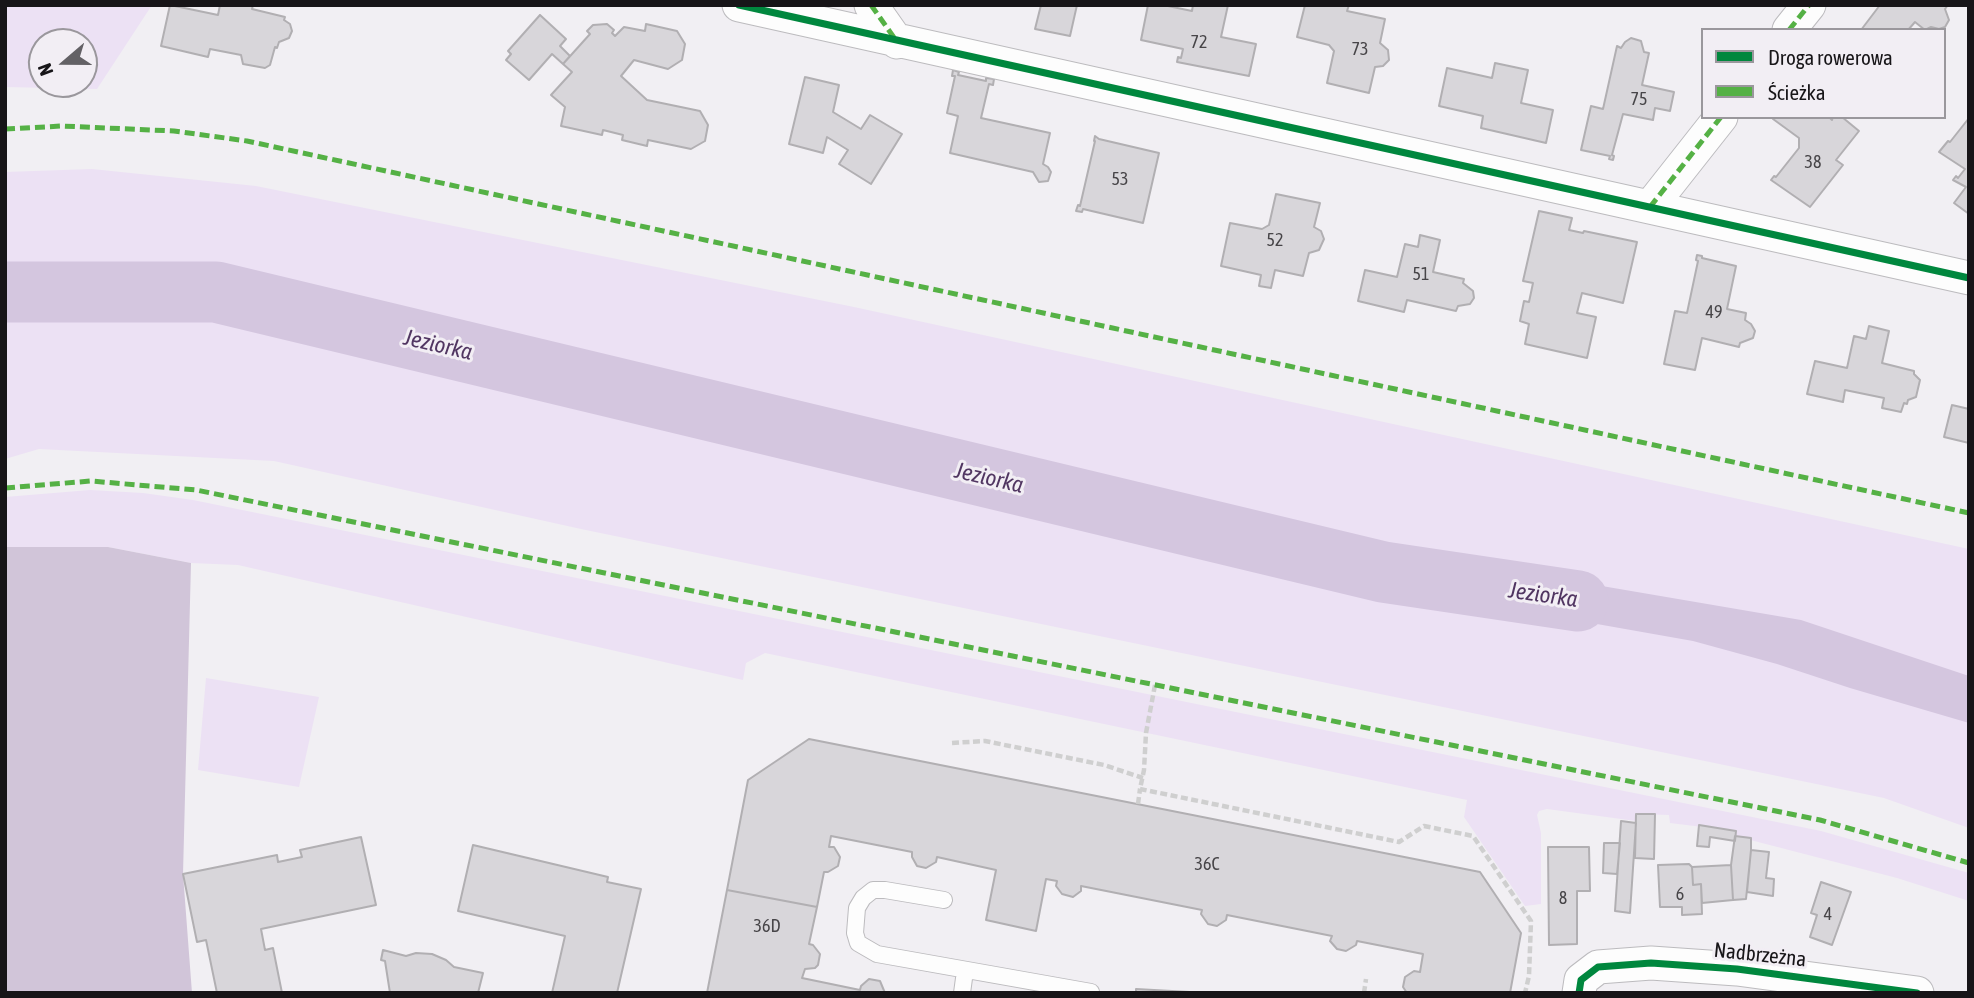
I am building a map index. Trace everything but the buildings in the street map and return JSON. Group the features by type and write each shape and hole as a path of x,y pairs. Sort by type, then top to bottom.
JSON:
{"street":[{"path":"739,5 1969,278"},
{"path":"871,5 897,41"},
{"path":"1791,28 1809,5"},
{"path":"1650,207 1719,119"},
{"name":"Nadbrzeżna","path":"1588,980 1651,963 1737,969 1917,993"}],"lane":[{"path":"944,900 873,890 863,898 857,908 855,933 858,943 877,954 1091,992"},
{"path":"962,993 965,971"}],"path":[{"path":"1138,804 1146,733 1155,685"},
{"path":"952,743 985,741 1104,765 1143,778"},
{"path":"1140,789 1399,842 1424,826 1473,836 1531,921 1529,976 1525,993"},
{"path":"1364,993 1366,979"}],"shaded area":[{"path":"5,5 152,5 98,87 98,28 28,28 28,88 5,87"},
{"path":"92,169 256,186 854,307 1969,549 1969,828 1884,798 581,529 274,461 39,449 5,459 5,172"},
{"path":"90,490 143,493 193,500 1821,831 1969,873 1969,901 1897,878 1735,836 1735,831 1670,823 1669,815 1637,814 1636,821 1547,809 1539,811 1537,815 1541,833 1541,904 1525,906 1464,817 1467,800 765,653 746,663 743,680 238,565 191,563 108,547 5,547 5,497"},
{"path":"5,547 108,547 191,563 183,874 192,993 5,993"},
{"path":"206,678 319,697 299,787 198,770"}],"water":[{"path":"1485,562 1555,578 1801,620 1969,676 1969,723 1693,641 1563,618 1501,611"}],"waterway":[{"name":"Jeziorka","path":"5,292 216,292 1383,572 1578,601"}],"marked path":[{"path":"871,5 895,39"},
{"path":"1791,28 1809,5"},
{"path":"1650,207 1719,119"},
{"path":"5,129 62,126 174,131 247,141 1969,513"},
{"path":"5,488 91,481 196,490 1820,820 1969,863"}],"cycle path":[{"path":"739,5 1969,278"},
{"path":"1579,993 1581,980 1598,967 1651,963 1737,969 1917,993"}]}
